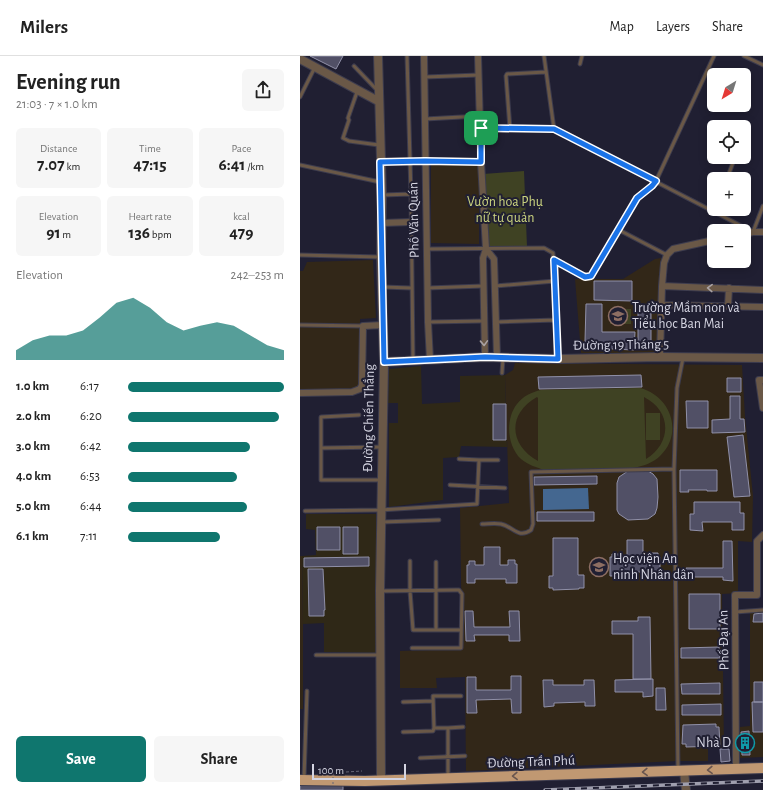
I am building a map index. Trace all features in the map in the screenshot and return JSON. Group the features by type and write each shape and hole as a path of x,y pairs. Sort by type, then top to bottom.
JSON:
{"highway":[{"name":"Đường Trần Phú","path":"302,780 381,780 763,768"}],"street":[{"name":"Đường Chiến Thắng","path":"378,56 378,101 382,195 381,257 384,362 380,510 381,780"},
{"name":"Phố Văn Quán","path":"424,56 427,288 430,360"},
{"path":"478,56 481,162 486,249 482,258 485,357"},
{"path":"300,60 378,101"},
{"path":"382,223 411,222"},
{"path":"753,232 763,232"},
{"path":"660,357 662,286 664,263 667,255 673,249 707,242"},
{"path":"486,249 494,259 496,322 500,358"},
{"path":"662,286 763,290"},
{"path":"728,306 729,288"},
{"path":"662,305 763,306"},
{"path":"300,393 352,392 360,389 362,385 363,326 383,325"},
{"name":"Đường 19 Tháng 5","path":"384,362 485,357 558,359 660,357 763,358"},
{"path":"763,380 759,380 763,408"},
{"name":"Phố Đại An","path":"736,769 735,595 757,595 757,541 763,535"},
{"path":"681,771 686,790"}],"lane":[{"path":"407,56 411,194 413,361"},
{"path":"544,56 554,129"},
{"path":"580,64 582,56"},
{"path":"554,260 585,277 591,276 637,198 656,181 714,56"},
{"path":"744,56 763,65"},
{"path":"354,66 378,91"},
{"path":"300,97 315,67"},
{"path":"510,129 507,74 546,72"},
{"path":"424,77 479,75"},
{"path":"358,90 343,138 349,141 380,145"},
{"path":"425,119 480,116"},
{"path":"481,128 554,129 707,206"},
{"path":"380,162 481,162"},
{"path":"300,165 381,182"},
{"path":"382,195 411,194"},
{"path":"725,216 753,232 763,206"},
{"path":"619,230 667,255"},
{"path":"427,249 544,248 553,254 558,359"},
{"path":"300,255 381,257"},
{"path":"495,286 555,281"},
{"path":"427,288 483,286"},
{"path":"382,287 412,288"},
{"path":"483,303 495,303"},
{"path":"496,322 556,320"},
{"path":"428,322 483,322"},
{"path":"300,325 363,326"},
{"path":"500,358 502,373"},
{"path":"681,771 674,469 677,388 683,358"},
{"path":"359,415 321,416 321,480 381,480"},
{"path":"321,448 382,447"},
{"path":"459,459 498,460"},
{"path":"305,511 380,510 477,504 479,460"},
{"path":"482,524 494,523 503,525 524,534 531,530 533,524 530,472 674,469"},
{"path":"450,485 504,488"},
{"path":"381,522 439,520"},
{"path":"410,561 410,591 413,630 461,630"},
{"path":"436,562 436,630"},
{"path":"380,591 459,590 462,594 461,648 412,648"},
{"path":"735,612 763,610"},
{"path":"316,655 381,655"},
{"path":"302,780 307,691"},
{"path":"434,728 434,696 462,696"},
{"path":"403,702 434,701"},
{"path":"403,732 433,731 434,728 463,728"},
{"path":"448,728 448,778"},
{"path":"420,758 465,756"}],"path":[{"path":"333,772 333,784"},
{"path":"342,772 362,772"}],"shaded area":[{"path":"431,163 479,164 479,244 431,243"},
{"name":"Trường Mầm non và Tiểu học Ban Mai","path":"661,258 658,353 581,353 575,279 623,279 655,259"},
{"path":"373,260 376,318 360,319 361,385 358,389 300,390 300,271 303,271 307,262"},
{"name":"Học viện An ninh Nhân dân","path":"515,363 742,365 745,417 753,496 752,542 738,541 738,593 722,594 724,748 708,748 708,761 678,761 466,771 465,677 436,678 437,688 400,688 400,651 462,649 460,508 509,503 505,375 513,370"},
{"path":"421,366 422,404 460,402 460,376 505,375 507,447 461,446 459,457 443,458 443,500 389,507 389,423 398,423 398,403 388,403 389,369"},
{"path":"306,514 376,514 377,653 324,652 324,623 303,624 302,556 316,555 315,530 306,529"},
{"path":"300,556 302,556 303,709 300,709"},
{"path":"763,612 763,757 740,758 740,727 750,726 750,613"}],"green space":[{"name":"Vườn hoa Phụ nữ tự quản","path":"524,171 527,247 487,248 483,174"},
{"path":"610,309 631,309 631,324 610,324"},
{"path":"640,388 651,392 660,399 671,416 671,437 667,447 654,461 633,468 544,470 529,464 516,454 510,440 509,425 513,410 519,401 534,392 541,390","holes":["537,397 538,398 538,461 521,447 515,429 516,421 520,412 527,404","644,397 660,410 664,419 665,427 661,445 646,459"]},
{"path":"646,413 660,413 660,440 646,440"}],"water":[{"path":"588,488 589,509 543,510 543,489"}],"building":[{"path":"310,56 343,56 336,69"},
{"path":"594,281 632,281 632,301 594,300"},
{"path":"586,304 602,304 602,332 635,332 634,350 592,348 586,344"},
{"path":"638,309 651,309 651,347 638,347"},
{"path":"641,375 642,387 539,389 538,377"},
{"path":"727,378 741,378 741,392 727,392"},
{"path":"730,396 740,396 740,419 744,419 745,432 712,433 712,420 730,419"},
{"path":"686,401 708,401 708,428 687,428"},
{"path":"493,404 506,404 506,440 493,440"},
{"path":"743,435 750,496 734,497 727,437"},
{"path":"680,470 717,470 717,491 688,490 689,492 680,492"},
{"path":"628,471 648,471 657,479 657,508 655,514 648,519 628,520 619,514 617,510 617,483 619,477"},
{"path":"597,476 597,484 534,485 534,477"},
{"path":"694,502 740,502 740,513 744,513 744,530 732,530 732,522 702,522 703,531 690,530 690,514 694,514"},
{"path":"537,512 594,512 594,521 537,521"},
{"path":"317,527 340,527 340,550 317,550"},
{"path":"343,527 358,527 358,554 343,554"},
{"path":"553,538 578,538 578,575 584,575 584,588 553,590 553,588 549,588 549,576 553,576"},
{"path":"627,540 643,540 643,558 652,558 652,553 658,553 658,557 660,557 660,576 650,576 650,572 619,572 619,576 610,576 610,557 612,557 612,554 619,554 619,557 627,558"},
{"path":"723,541 732,541 733,581 723,580 723,577 686,577 686,568 723,568"},
{"path":"484,547 500,547 500,565 508,565 508,560 515,560 515,564 517,564 517,583 506,583 506,579 475,579 475,583 467,583 467,565 469,565 469,561 475,561 475,565 484,565"},
{"path":"369,557 369,566 304,567 304,558"},
{"path":"308,569 323,569 324,616 309,616"},
{"path":"689,594 720,594 720,629 689,629"},
{"path":"465,611 473,611 474,627 510,627 509,611 519,611 520,641 509,641 509,635 474,635 475,641 466,641"},
{"path":"763,613 763,622 753,622 754,614"},
{"path":"638,617 650,617 651,679 633,679 633,634 612,634 612,621 638,621"},
{"path":"719,647 720,658 681,658 681,648"},
{"path":"511,676 521,676 521,713 512,713 511,699 476,700 477,713 467,713 467,677 476,677 476,690 511,690"},
{"path":"653,679 653,696 643,697 643,692 615,692 615,680"},
{"path":"543,680 553,680 553,685 584,685 584,680 594,680 595,706 585,706 585,702 554,703 554,706 544,707"},
{"path":"754,682 763,682 763,702 754,702"},
{"path":"720,683 720,694 682,694 681,684"},
{"path":"656,688 665,688 666,710 656,710"},
{"path":"752,702 763,702 763,732 753,732"},
{"path":"721,704 721,715 682,715 682,705"},
{"path":"716,724 716,727 719,727 720,746 686,747 686,744 682,744 683,725"},
{"name":"Nhà D","path":"749,731 750,755 742,755 741,732"},
{"path":"720,749 729,749 730,761 721,762"},
{"path":"300,784 343,784 343,790 300,790"}],"railway":[{"path":"545,790 763,781"}],"place":[{"name":"Trường Mầm non và Tiểu học Ban Mai","path":"618,316"},
{"name":"Học viện An ninh Nhân dân","path":"599,567"},
{"name":"Nhà D","path":"745,743"}],"route":[{"path":"481,128 554,129 656,181 637,198 591,276 585,277 554,260 558,359 485,357 384,362 381,257 382,195 380,162 481,162 481,128"}]}
